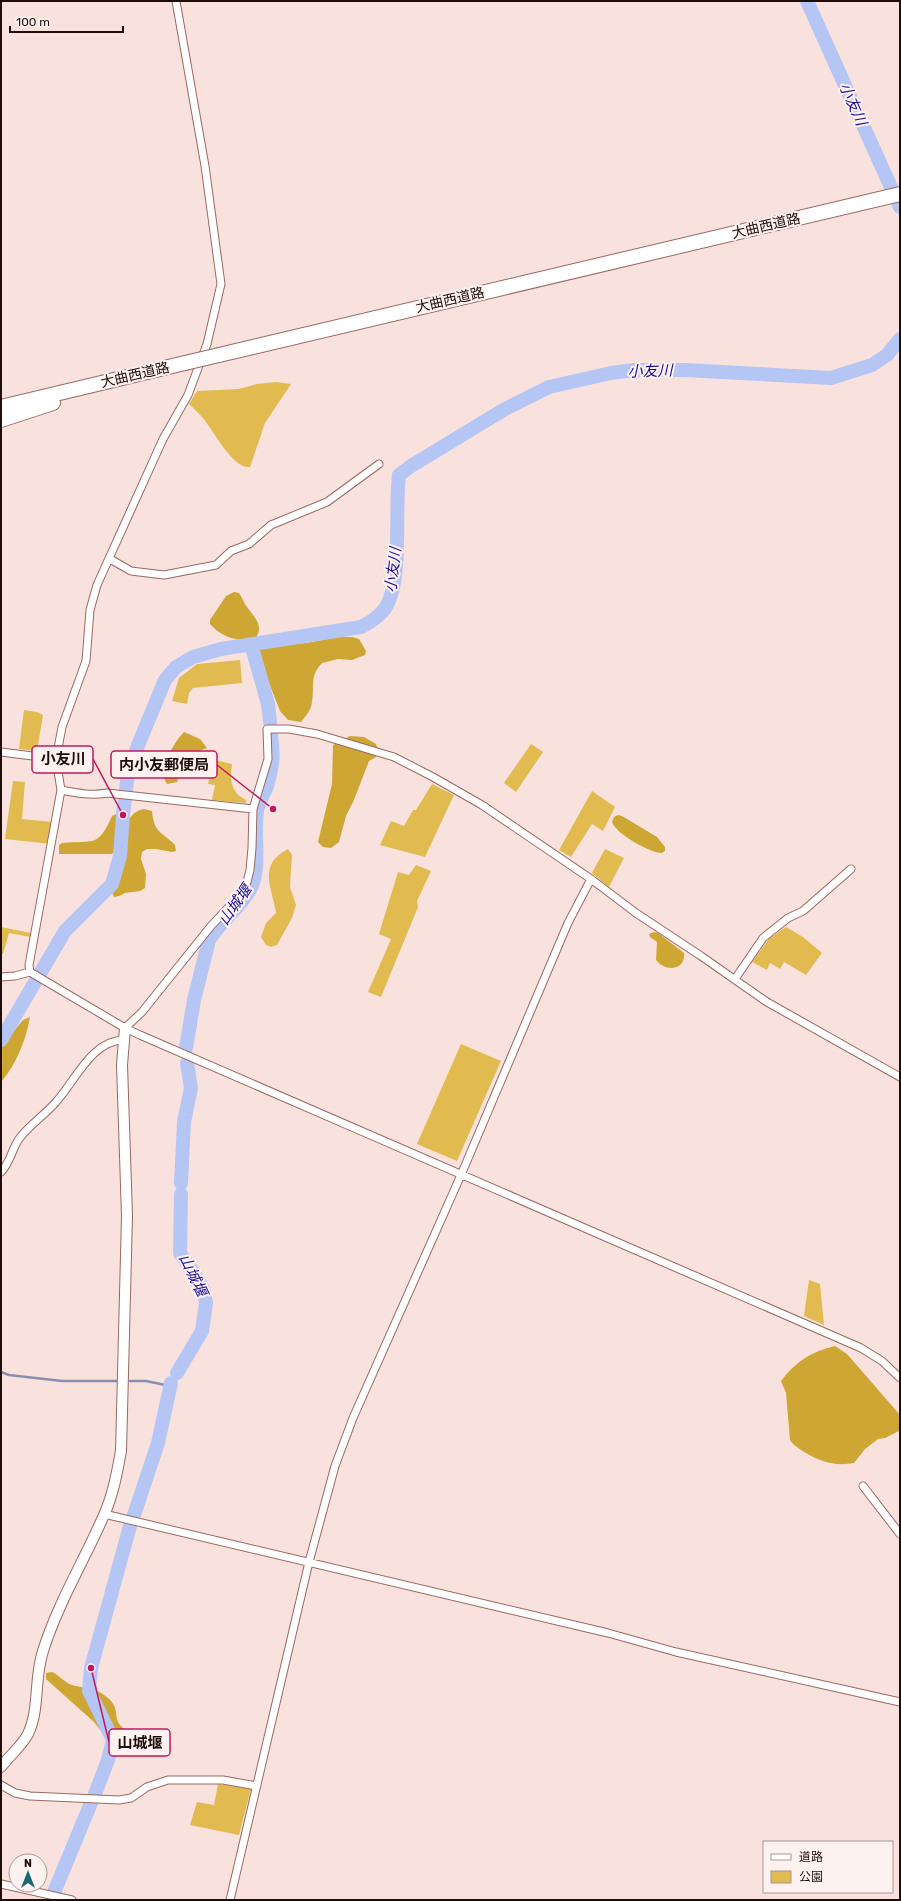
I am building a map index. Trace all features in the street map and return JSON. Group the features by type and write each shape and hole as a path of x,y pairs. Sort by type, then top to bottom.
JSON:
{"highway":[{"name":"大曲西道路","path":"1,406 900,194"},
{"path":"1,420 150,372"}],"street":[{"path":"30,972 29,965 61,790 56,759 62,727 86,660 90,610 98,585 163,439 188,395 207,344 221,284 205,166 176,1"},
{"path":"110,559 131,571 164,575 216,565 231,551 249,544 271,525 327,502 379,464"},
{"path":"1,1767 22,1744 28,1733 34,1714 42,1652 57,1613 104,1514 116,1479 121,1451 127,1216 122,1066 125,1028 142,1012 211,926 241,894 247,882 250,870 253,809 268,759 267,729 289,729 317,734 394,757 433,777 482,805 591,879 636,913 767,1002 900,1077"},
{"path":"1,752 56,759"},
{"path":"61,790 97,795 107,794 139,796 253,809"},
{"path":"735,979 764,938 788,918 803,910 851,869"},
{"path":"230,1900 310,1562 335,1466 353,1418 461,1175 568,923 591,879"},
{"path":"1,976 15,976 30,972 125,1028 461,1175 702,1277 861,1348 882,1361 900,1378"},
{"path":"1,1172 19,1139 68,1089 90,1057 106,1045 116,1040 124,1040"},
{"path":"863,1486 900,1534"},
{"path":"104,1514 608,1633 676,1652 900,1702"},
{"path":"1,1784 15,1793 30,1796 119,1800 131,1798 147,1787 168,1780 223,1780 257,1786"},
{"path":"1,1884 72,1900"}],"green space":[{"path":"276,382 291,384 265,423 250,467 243,466 236,462 223,447 202,417 189,404 197,391 239,389 257,384"},
{"path":"240,660 242,683 193,688 189,693 187,704 172,701 179,678 197,664"},
{"path":"24,710 37,712 43,715 37,751 19,749"},
{"path":"531,744 543,752 516,792 504,783"},
{"path":"215,760 232,764 232,785 237,793 246,800 246,803 212,800 215,785 208,784"},
{"path":"13,781 25,782 22,819 53,822 51,844 5,839"},
{"path":"432,784 454,795 425,857 380,845 391,821 404,826 413,810 416,810"},
{"path":"592,791 615,807 603,831 592,824 571,857 559,850"},
{"path":"288,849 292,855 290,887 296,905 292,918 277,945 271,947 266,945 261,937 266,923 276,913 270,886 270,869 272,862 278,855"},
{"path":"605,849 624,858 609,887 592,873"},
{"path":"416,865 431,871 417,901 418,907 381,997 368,992 391,939 379,934 398,872 409,875"},
{"path":"1,927 31,933 31,937 9,933 3,954 1,954"},
{"path":"786,927 803,937 822,953 806,975 784,962 780,969 770,963 767,970 752,962 769,939"},
{"path":"461,1044 501,1061 457,1161 417,1144"},
{"path":"809,1280 820,1284 824,1325 804,1316"},
{"path":"218,1784 251,1789 239,1835 190,1825 197,1802 214,1805"}],"shaded area":[{"path":"234,592 239,593 258,624 259,628 256,638 243,640 231,638 214,629 210,624 210,620 226,596"},
{"path":"339,637 352,637 359,639 366,651 365,655 352,660 338,659 322,663 314,677 311,708 301,722 288,720 280,711 257,652 260,648 306,643"},
{"path":"184,732 200,739 207,748 187,755 177,782 167,784 164,778 165,764 172,749"},
{"path":"350,736 364,737 376,744 378,749 376,757 369,761 354,800 346,816 339,842 331,848 323,847 318,842 332,784 333,745"},
{"path":"144,809 152,811 156,828 175,845 176,851 172,852 147,849 142,852 141,859 146,874 145,888 140,891 125,893 114,897 111,890 118,882 122,871 125,833 128,822 134,814"},
{"path":"118,813 119,840 112,854 59,854 59,845 62,843 88,842 98,838 103,833 112,816"},
{"path":"618,815 657,837 665,847 665,851 662,853 650,850 626,837 615,827 612,822 614,817"},
{"path":"654,932 658,933 684,953 682,963 674,968 669,968 660,964 656,960 657,942 650,937 649,934"},
{"path":"30,1017 20,1052 1,1082 1,1046 23,1020"},
{"path":"835,1346 847,1354 900,1415 899,1431 885,1438 878,1439 865,1449 854,1463 837,1464 821,1460 803,1451 790,1440 786,1393 781,1381 792,1368 811,1354"},
{"path":"52,1672 69,1684 96,1690 109,1699 116,1710 117,1720 121,1726 139,1737 142,1748 139,1751 128,1750 102,1732 94,1722 46,1679 46,1673"}],"waterway":[{"name":"小友川","path":"807,1 900,207"},
{"name":"小友川","path":"1,1040 65,931 112,884 120,856 128,773 165,680 176,667 193,657 221,649 361,627 378,616 383,611 390,599 394,584 397,547 399,475 411,466 505,409 549,387 611,373 635,370 685,370 831,378 872,365 887,355 900,339"},
{"name":"山城堰","path":"251,644 268,704 270,722"},
{"name":"山城堰","path":"186,1048 194,1000 209,940 246,897 254,881 256,871 257,811 267,786 272,766 273,755 271,735"},
{"name":"山城堰","path":"181,1183 184,1122 191,1088 187,1063"},
{"name":"山城堰","path":"177,1373 202,1331 206,1303 204,1292 199,1281 180,1253 181,1194"},
{"path":"1,1372 9,1375 62,1381 120,1381"},
{"path":"130,1381 146,1381 170,1386"},
{"name":"山城堰","path":"134,1515 158,1443 171,1383"},
{"name":"山城堰","path":"95,1794 108,1760 113,1740 89,1691 91,1668 130,1526"},
{"name":"山城堰","path":"55,1890 91,1803"}],"place":[{"name":"内小友郵便局","path":"273,809"},
{"name":"小友川","path":"123,815"},
{"name":"山城堰","path":"91,1668"}]}
